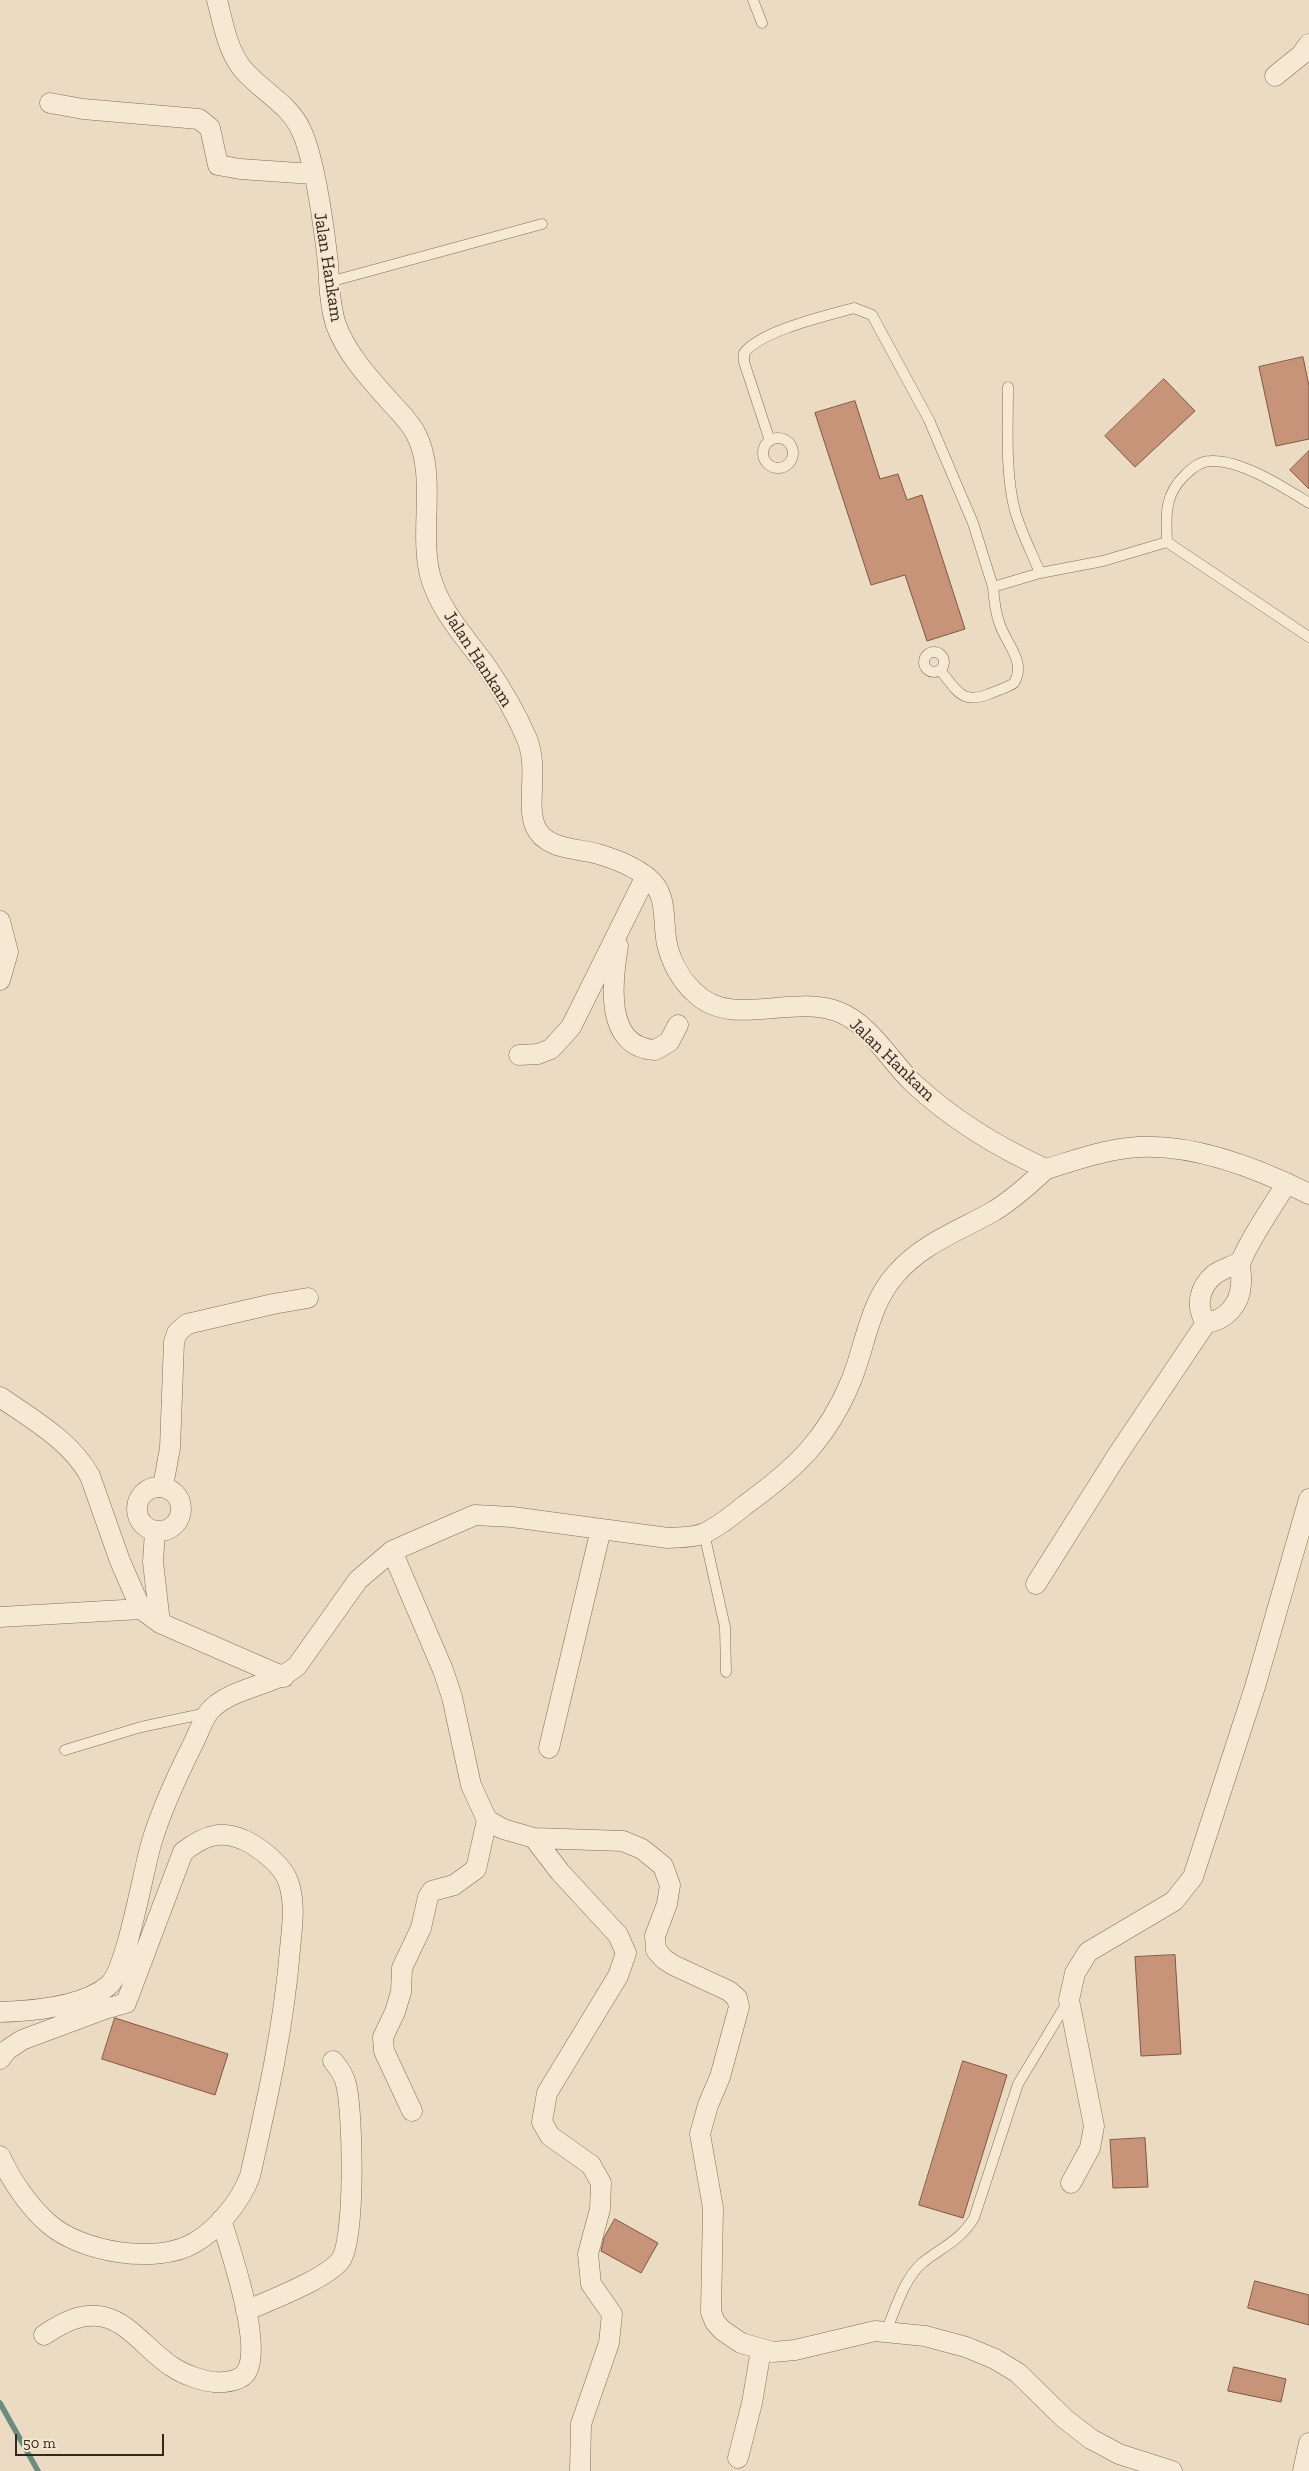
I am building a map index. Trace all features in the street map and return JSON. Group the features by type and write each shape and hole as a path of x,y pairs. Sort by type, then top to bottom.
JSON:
{"street":[{"name":"Jalan Hankam","path":"217,0 228,41 236,59 247,74 296,120 305,140 323,227 332,311 345,345 370,378 407,420 418,437 425,468 425,548 432,582 452,621 496,680 527,740 533,764 533,812 537,828 551,842 604,856 646,876 658,889 663,899 666,940 670,957 686,983 702,1000 731,1011 796,1006 822,1008 842,1013 860,1025 910,1080 946,1112 987,1140 1046,1168"},
{"path":"1275,76 1301,55 1309,44"},
{"path":"50,103 83,110 199,120 210,128 218,165 240,169 313,174"},
{"path":"519,1055 538,1054 551,1049 566,1033 580,1011 646,876"},
{"path":"0,921 8,952 0,980"},
{"path":"620,929 612,992 622,1031 634,1045 655,1050 670,1042 678,1025"},
{"path":"0,2012 38,2010 64,2004 86,1997 110,1984 117,1975 124,1955 152,1841 173,1785 208,1713 237,1693 284,1676 297,1666 358,1580 392,1551 475,1515 512,1517 668,1538 688,1537 704,1533 726,1520 777,1481 803,1459 821,1436 844,1397 873,1311 881,1294 895,1275 920,1251 996,1210 1046,1168 1100,1153 1129,1148 1150,1148 1217,1158 1287,1183 1309,1194"},
{"path":"1036,1584 1118,1454 1206,1323 1228,1316 1239,1297 1241,1284 1240,1262 1287,1183"},
{"path":"1206,1323 1199,1313 1198,1303 1201,1294 1215,1274 1240,1262"},
{"path":"163,1486 170,1448 174,1342 177,1333 187,1324 201,1320 308,1298"},
{"path":"0,1396 42,1426 84,1464 140,1609 160,1623 284,1676"},
{"path":"163,1486 177,1494 181,1501 180,1516 170,1528 155,1531 142,1523 136,1508 138,1501 148,1489 163,1486"},
{"path":"1071,2183 1090,2148 1094,2126 1069,2000 1075,1973 1088,1952 1174,1901 1192,1877 1255,1688 1309,1499"},
{"path":"550,1748 601,1529"},
{"path":"155,1531 153,1562 160,1623"},
{"path":"392,1551 443,1670 452,1697 471,1785 487,1820 476,1868 454,1885 432,1891 428,1897 421,1928 402,1968 401,1992 395,2012 383,2037 384,2052 412,2111"},
{"path":"0,1617 140,1609"},
{"path":"487,1820 504,1829 534,1838 623,1841 633,1844 652,1856 663,1866 670,1885 667,1904 654,1936 656,1950 673,1965 729,1991 737,1998 739,2007 737,2016 728,2042 720,2077 708,2105 700,2134 713,2208 711,2312 715,2322 722,2330 733,2339 762,2350 795,2350 846,2337 886,2332 925,2336 966,2347 995,2358 1018,2372 1065,2419 1091,2439 1128,2458 1172,2471"},
{"path":"0,2059 6,2050 22,2040 126,2003 183,1852 207,1836 225,1835 244,1840 270,1857 280,1867 288,1881 293,1912 284,2015 269,2093 246,2188 221,2220 204,2236 181,2249 159,2253 135,2253 96,2247 61,2232 50,2224 18,2186 0,2156"},
{"path":"534,1838 560,1872 618,1935 626,1954 618,1976 546,2093 542,2122 550,2136 591,2165 601,2183 600,2209 588,2254 591,2284 612,2314 609,2343 581,2424 580,2471"},
{"path":"152,1841 183,1852"},
{"path":"246,2311 310,2282 340,2261 346,2248 351,2217 348,2092 342,2073 333,2061"},
{"path":"44,2335 73,2319 92,2316 102,2317 126,2330 172,2367 194,2377 221,2382 237,2380 244,2376 249,2366 251,2352 246,2311 221,2220"},
{"path":"738,2458 752,2403 762,2350"},
{"path":"1303,2471 1309,2443"}],"lane":[{"path":"753,0 762,22"},
{"path":"329,282 542,224"},
{"path":"770,441 744,362 744,353 750,347 791,325 854,308 868,312 929,420 973,523 993,587 999,623 1018,660 1019,673 1014,683 976,699 969,699 962,696 940,670"},
{"path":"1008,387 1012,497 1018,521 1040,573"},
{"path":"1167,542 1166,506 1170,494 1190,470 1204,462 1220,462 1270,479 1309,503"},
{"path":"993,587 1004,582 1040,573 1103,562 1167,542"},
{"path":"1167,542 1309,637"},
{"path":"704,1533 725,1627 726,1672"},
{"path":"65,1750 140,1727 208,1713"},
{"path":"886,2332 902,2295 921,2264 965,2233 974,2218 1018,2084 1069,2000"}],"building":[{"path":"1303,357 1309,386 1309,439 1276,446 1259,367"},
{"path":"1164,379 1195,411 1135,467 1105,436"},
{"path":"855,401 880,479 898,474 907,500 922,495 965,629 927,641 905,575 871,585 815,413"},
{"path":"1309,451 1309,489 1290,470"},
{"path":"1175,1955 1181,2054 1141,2056 1135,1957"},
{"path":"115,2018 228,2054 215,2095 102,2059"},
{"path":"963,2061 1007,2075 963,2218 919,2205"},
{"path":"1145,2138 1148,2187 1113,2188 1110,2140"},
{"path":"615,2219 658,2243 641,2273 601,2251 604,2238"},
{"path":"1255,2281 1309,2295 1309,2325 1248,2308"},
{"path":"1234,2367 1286,2379 1281,2402 1228,2391"}],"waterway":[{"path":"0,2403 38,2471"}]}
